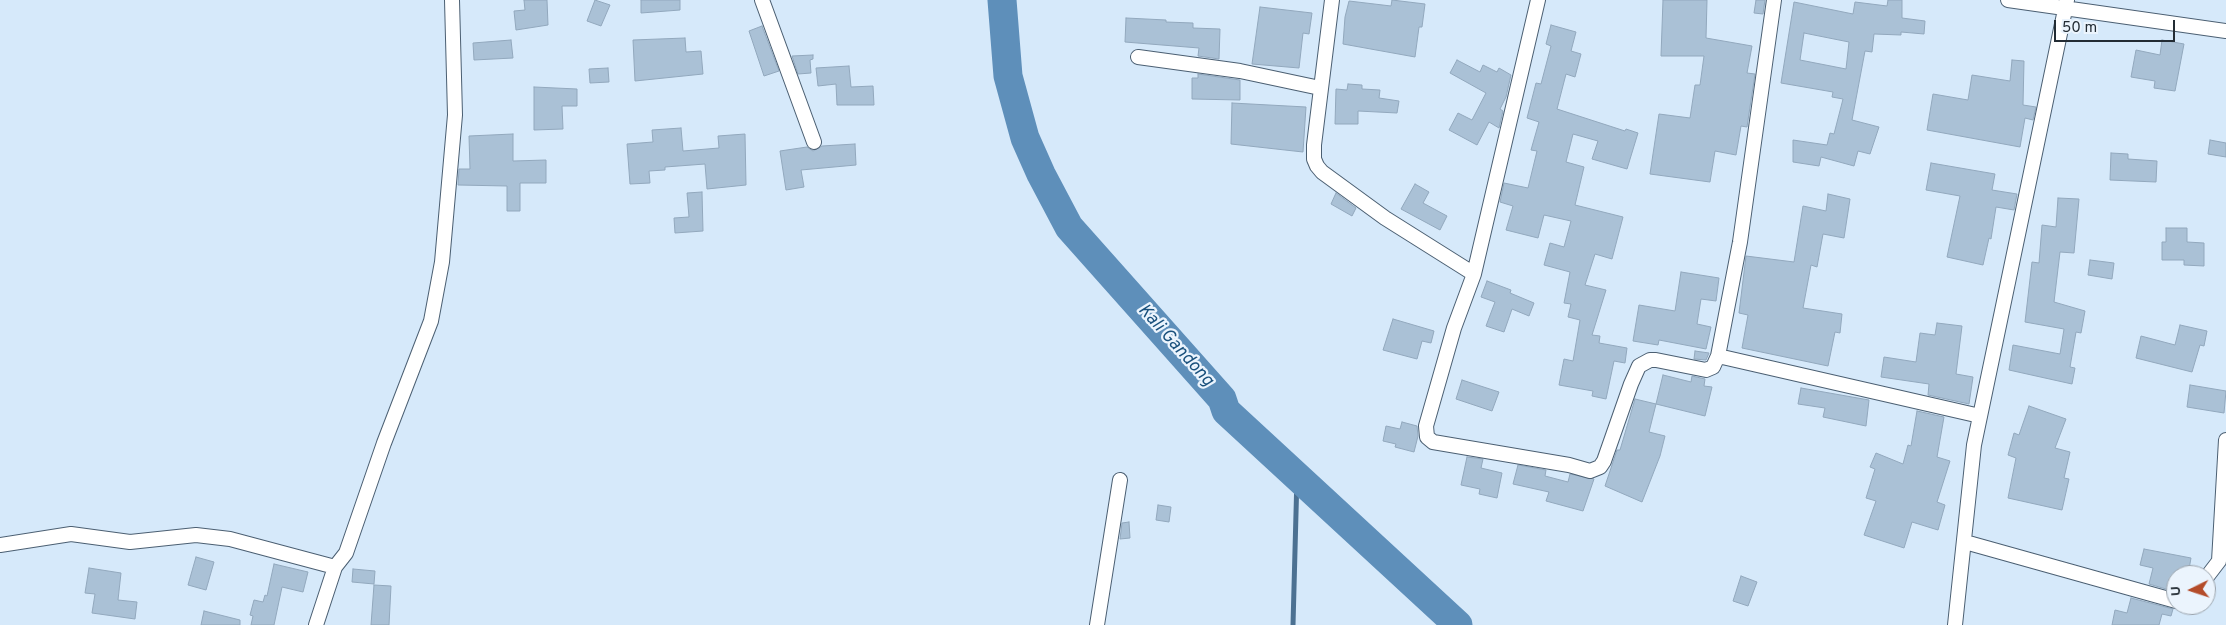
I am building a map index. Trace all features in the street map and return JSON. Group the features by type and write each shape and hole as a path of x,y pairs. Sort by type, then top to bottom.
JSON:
{"street":[{"path":"316,625 336,567 346,553 384,443 431,321 442,262 455,115 452,0"},
{"path":"762,0 814,142"},
{"path":"1332,0 1320,88 1314,159 1322,172 1385,218 1474,274"},
{"path":"1538,0 1474,274 1454,328 1426,426 1427,437 1433,442 1595,471 1604,461 1630,384 1639,366 1650,360 1656,360 1706,370 1713,367 1718,356 1740,242 1774,0"},
{"path":"2008,0 2066,5 2226,31"},
{"path":"1955,625 1974,445 2066,5"},
{"path":"1138,57 1240,71 1320,88"},
{"path":"1718,356 1980,416"},
{"path":"2222,561 2226,440"},
{"path":"1097,625 1120,480"},
{"path":"0,545 71,534 130,542 196,535 230,539 336,567"},
{"path":"1964,542 2166,598"}],"building":[{"path":"524,0 547,0 548,25 516,30 514,11 525,10"},
{"path":"595,0 610,5 601,26 587,21"},
{"path":"641,0 680,0 680,10 641,13"},
{"path":"1392,0 1425,4 1422,27 1419,27 1415,57 1343,44 1345,17 1349,1 1391,6"},
{"path":"1663,0 1707,0 1706,38 1752,46 1747,73 1755,74 1747,127 1741,126 1736,155 1715,151 1710,182 1650,174 1659,114 1690,118 1695,85 1700,85 1704,56 1661,56"},
{"path":"1756,0 1765,0 1763,14 1754,13"},
{"path":"1888,0 1902,0 1902,18 1925,21 1924,34 1901,32 1901,35 1874,34 1872,52 1865,51 1852,120 1879,127 1870,154 1858,151 1854,166 1821,157 1819,166 1793,162 1793,140 1827,145 1830,133 1834,134 1843,99 1832,97 1833,92 1781,83 1794,2 1853,14 1855,2 1887,6","holes":["1804,33 1849,42 1846,69 1800,60"]},
{"path":"1260,7 1312,13 1309,34 1303,33 1299,68 1252,64"},
{"path":"1126,18 1193,23 1193,28 1220,29 1219,59 1198,56 1199,48 1125,42"},
{"path":"1551,25 1576,32 1571,51 1581,54 1575,77 1566,74 1557,109 1625,131 1626,129 1638,133 1627,169 1592,159 1598,141 1573,134 1566,162 1584,167 1575,205 1623,217 1612,259 1595,254 1585,285 1606,290 1592,335 1600,336 1599,343 1627,348 1625,363 1614,361 1606,399 1592,396 1593,391 1559,385 1564,359 1573,361 1580,320 1568,317 1571,304 1564,303 1570,272 1544,265 1550,243 1564,247 1571,221 1544,215 1538,238 1506,230 1513,206 1500,202 1504,183 1528,188 1537,151 1531,150 1539,122 1527,118 1536,83 1541,84 1551,46 1546,44"},
{"path":"762,26 779,71 764,76 749,31"},
{"path":"685,38 686,52 701,51 703,74 635,81 633,40"},
{"path":"511,40 513,58 474,60 473,43"},
{"path":"2162,40 2184,44 2175,91 2154,88 2155,81 2131,77 2136,50 2160,55"},
{"path":"813,55 813,59 810,60 811,73 798,74 792,56"},
{"path":"1457,60 1480,72 1483,65 1497,72 1499,68 1511,75 1506,97 1500,109 1503,111 1499,128 1489,122 1477,145 1449,130 1458,113 1472,120 1486,93 1450,73"},
{"path":"2012,60 2024,61 2023,105 2036,107 2033,120 2025,118 2020,147 1927,130 1933,94 1968,100 1972,75 2010,81"},
{"path":"849,66 851,87 873,86 874,105 837,105 836,84 818,86 816,68"},
{"path":"608,68 609,82 590,83 589,69"},
{"path":"1198,74 1240,80 1240,100 1192,99 1192,78 1198,78"},
{"path":"1348,84 1362,85 1362,89 1380,90 1379,98 1399,101 1397,113 1358,111 1358,124 1335,124 1336,89 1347,90"},
{"path":"534,87 577,89 577,106 562,106 563,129 534,130"},
{"path":"1232,103 1306,107 1303,152 1231,144"},
{"path":"681,128 683,151 719,148 718,136 745,134 746,185 707,189 705,164 665,167 665,170 649,171 650,183 630,184 627,144 653,142 652,130"},
{"path":"513,134 513,161 546,160 546,183 520,183 520,211 507,211 507,186 458,185 459,169 470,169 469,136"},
{"path":"2210,140 2226,143 2226,157 2208,154"},
{"path":"855,144 856,165 801,170 804,187 786,190 780,151 807,147 813,151 822,146"},
{"path":"2111,153 2128,154 2128,159 2157,161 2156,182 2110,180"},
{"path":"1931,163 1995,174 1992,190 2017,194 2014,210 1996,207 1991,239 1989,238 1983,265 1947,257 1960,196 1926,190"},
{"path":"1415,184 1429,192 1423,203 1447,216 1440,230 1401,209"},
{"path":"702,192 703,231 675,233 674,218 689,217 687,193"},
{"path":"1336,193 1356,208 1352,216 1331,204"},
{"path":"1828,194 1850,199 1844,238 1823,234 1817,267 1811,265 1803,308 1842,314 1840,333 1835,332 1828,366 1742,348 1748,315 1739,313 1746,256 1794,262 1803,206 1826,211"},
{"path":"2058,198 2079,199 2074,253 2060,252 2054,302 2085,311 2081,333 2076,332 2070,367 2075,368 2072,384 2009,370 2013,345 2060,354 2064,329 2025,322 2032,262 2039,263 2042,225 2056,227"},
{"path":"2166,228 2187,228 2187,242 2204,243 2204,266 2184,265 2184,260 2162,260 2162,242 2166,242"},
{"path":"2090,260 2114,263 2112,279 2088,275"},
{"path":"1681,272 1719,278 1716,301 1701,299 1697,324 1711,327 1706,349 1659,340 1658,345 1633,341 1639,305 1675,311"},
{"path":"1487,281 1511,290 1510,293 1534,303 1529,316 1512,309 1504,332 1486,326 1495,302 1481,297"},
{"path":"1393,319 1434,331 1431,343 1422,341 1417,359 1383,350"},
{"path":"1937,323 1962,326 1956,374 1973,377 1969,404 1928,395 1929,384 1881,377 1884,357 1916,362 1920,333 1935,335"},
{"path":"2180,325 2207,331 2204,346 2200,345 2192,372 2136,358 2141,336 2175,345"},
{"path":"1695,351 1709,353 1706,360 1694,359"},
{"path":"1663,375 1691,382 1692,376 1705,379 1704,386 1712,387 1705,416 1656,404"},
{"path":"1462,380 1499,392 1492,411 1456,399"},
{"path":"2190,385 2226,391 2224,413 2187,407"},
{"path":"1801,388 1869,400 1866,426 1823,417 1825,408 1798,404"},
{"path":"1635,399 1656,404 1649,432 1665,436 1660,456 1642,502 1605,486 1617,450 1620,450"},
{"path":"2029,406 2066,419 2055,448 2070,452 2064,478 2069,479 2062,510 2008,498 2016,458 2008,455 2014,433 2019,435"},
{"path":"1917,411 1944,417 1937,457 1950,461 1937,502 1945,505 1938,530 1912,522 1904,548 1864,535 1876,501 1866,498 1875,469 1870,467 1876,453 1903,464 1908,445 1911,446"},
{"path":"1402,422 1417,426 1418,436 1414,452 1395,447 1396,444 1383,441 1386,426 1400,429"},
{"path":"1467,457 1483,459 1481,468 1502,473 1497,498 1479,494 1480,489 1461,485"},
{"path":"1518,465 1546,470 1545,476 1568,482 1570,474 1594,479 1583,511 1546,501 1549,492 1513,484"},
{"path":"1158,505 1171,507 1169,522 1156,520"},
{"path":"1129,522 1130,538 1120,539 1122,523"},
{"path":"2144,549 2191,558 2190,565 2166,565 2166,589 2149,584 2153,568 2140,565"},
{"path":"196,557 214,562 206,590 188,585"},
{"path":"274,564 308,572 303,592 282,587 274,625 251,625 253,616 250,615 254,600 263,602 265,595 267,596"},
{"path":"89,568 121,573 118,600 137,602 135,619 92,613 95,594 85,593"},
{"path":"353,569 375,571 374,584 352,582"},
{"path":"1741,576 1757,582 1748,606 1733,601"},
{"path":"374,585 391,586 389,625 371,625"},
{"path":"2131,598 2166,607 2166,615 2162,614 2159,625 2112,625 2115,610 2127,613"},
{"path":"204,611 240,620 240,625 201,625"}],"waterway":[{"name":"Kali Gandong","path":"1002,0 1008,76 1025,138 1041,174 1069,227 1222,399 1226,411 1458,625"},
{"path":"1293,625 1297,476"}]}
